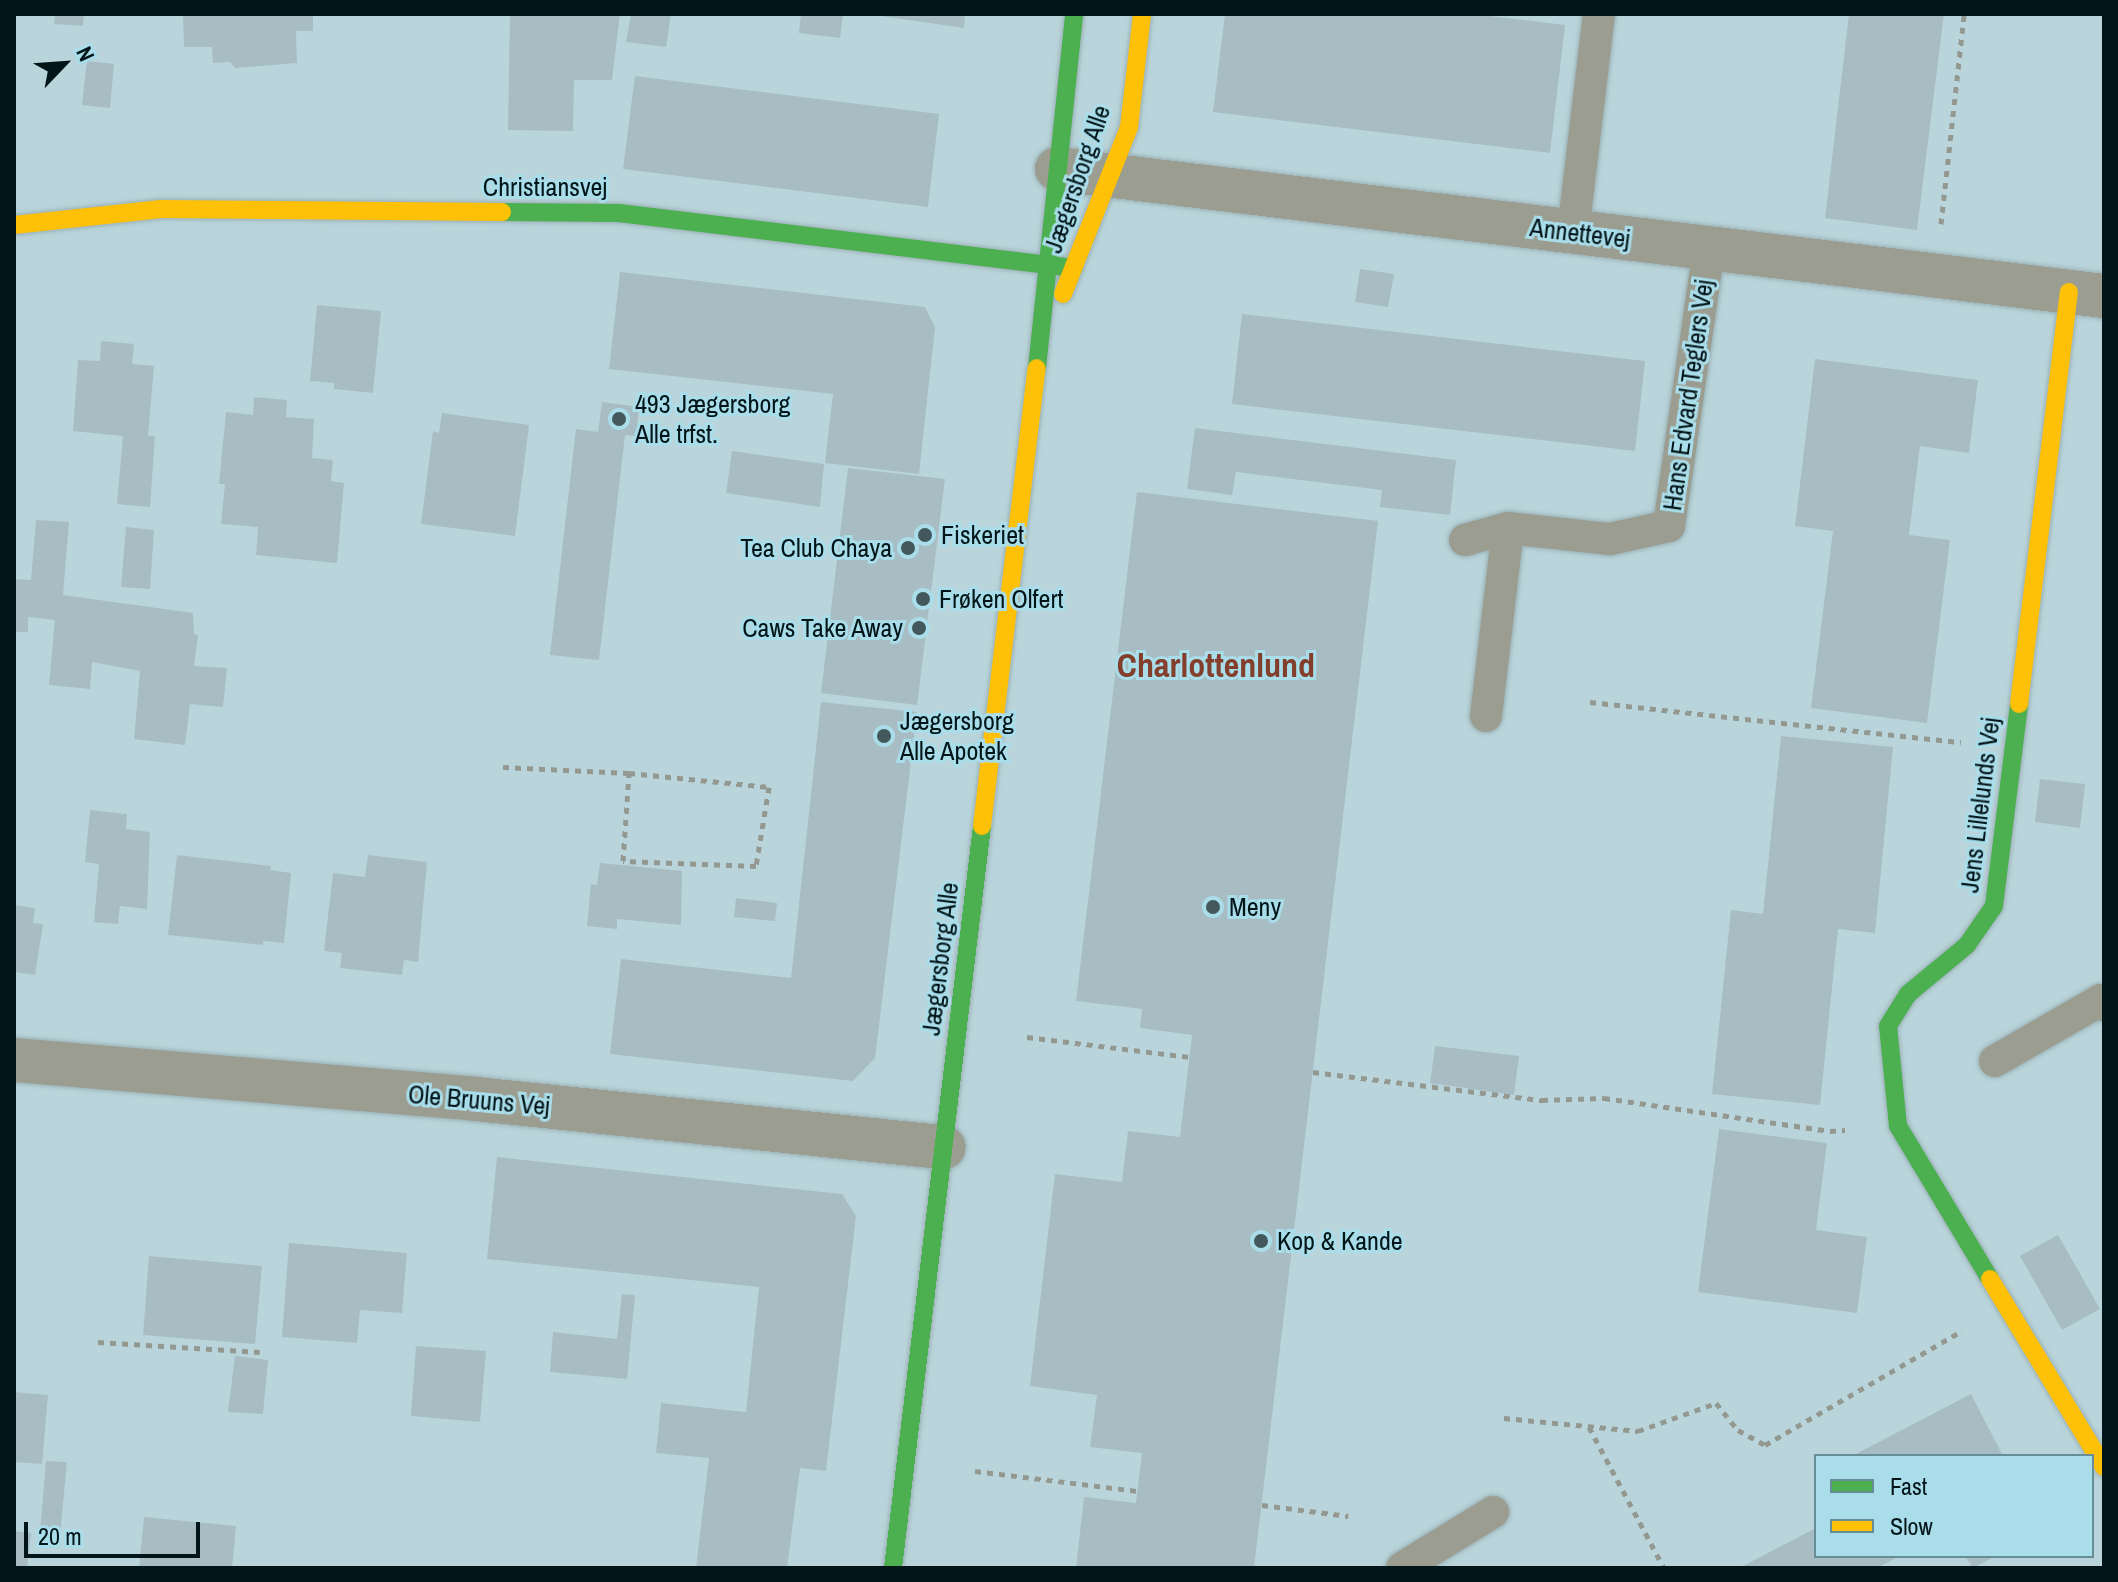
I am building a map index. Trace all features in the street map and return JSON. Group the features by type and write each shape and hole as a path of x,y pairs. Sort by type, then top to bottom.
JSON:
{"street":[{"name":"Jægersborg Alle","path":"893,1568 1038,356 1074,14"},
{"name":"Jægersborg Alle","path":"1038,356 1129,127 1142,14"},
{"name":"Annettevej","path":"1057,169 2087,294"},
{"name":"Christiansvej","path":"14,225 161,209 619,213 1074,268"},
{"name":"Jens Lillelunds Vej","path":"2087,294 2014,747 1994,906 1967,945 1908,994 1888,1026 1898,1126 2104,1467"},
{"name":"Ole Bruuns Vej","path":"14,1060 476,1099 944,1147"}],"lane":[{"path":"1573,232 1599,14"},
{"name":"Hans Edvard Teglers Vej","path":"1465,540 1508,528 1610,539 1669,526 1709,248"},
{"path":"1486,716 1508,528"},
{"path":"1995,1061 2101,1000 2104,1005"},
{"path":"1402,1568 1493,1512"}],"path":[{"path":"1935,276 1964,14"},
{"path":"1590,702 2014,747"},
{"path":"503,767 629,773 769,787 756,866 623,861 629,773"},
{"path":"1027,1037 1189,1057"},
{"path":"1313,1072 1542,1100 1604,1098 1830,1131 1898,1126"},
{"path":"1504,1418 1638,1431 1716,1403 1738,1430 1765,1445 2006,1305"},
{"path":"98,1342 260,1352"},
{"path":"1589,1426 1664,1568"},
{"path":"975,1471 1137,1491"},
{"path":"1262,1505 1348,1516"}],"building":[{"path":"55,14 84,14 83,26 54,24"},
{"path":"183,14 313,14 313,31 296,31 297,63 235,68 230,62 213,63 212,47 184,47"},
{"path":"510,14 620,14 612,80 574,80 573,131 508,130"},
{"path":"631,14 671,14 666,47 626,42"},
{"path":"801,14 843,15 840,38 799,33"},
{"path":"867,14 965,14 964,28"},
{"path":"1225,14 1473,14 1565,25 1550,153 1213,112"},
{"path":"1849,14 1944,14 1917,230 1825,218"},
{"path":"87,61 114,64 110,108 82,105"},
{"path":"635,76 939,114 928,207 623,169"},
{"path":"1360,269 1394,274 1388,307 1355,302"},
{"path":"620,272 925,307 935,327 919,474 825,463 833,394 609,369"},
{"path":"317,305 381,311 373,393 334,389 334,383 310,381"},
{"path":"1242,314 1645,361 1635,451 1232,404"},
{"path":"101,341 134,344 132,364 154,366 148,436 155,436 150,507 117,504 123,436 73,431 78,360 100,361"},
{"path":"1815,359 1978,380 1969,453 1920,446 1909,535 1950,540 1927,723 1811,708 1833,531 1795,526"},
{"path":"254,397 287,400 286,417 314,419 312,458 333,460 331,481 344,483 337,563 256,555 258,527 221,524 225,484 219,484 226,412 253,415"},
{"path":"602,402 639,407 636,436 625,435 599,660 550,655 576,429 598,432"},
{"path":"442,413 529,425 515,536 421,524 433,431 439,433"},
{"path":"1195,428 1456,460 1450,515 1380,507 1382,490 1236,472 1232,495 1187,489"},
{"path":"732,451 824,464 820,507 726,493"},
{"path":"848,468 945,479 917,705 821,693"},
{"path":"1137,492 1378,521 1254,1568 1076,1568 1084,1497 1136,1503 1142,1453 1090,1447 1097,1395 1030,1386 1055,1174 1122,1182 1128,1131 1180,1137 1192,1035 1140,1028 1142,1009 1076,1001"},
{"path":"36,520 69,522 63,595 193,613 194,634 198,635 194,666 227,668 223,707 190,704 185,745 134,739 140,671 92,662 90,689 49,685 55,620 28,617 28,632 14,632 14,579 31,580"},
{"path":"126,527 154,530 150,589 121,587"},
{"path":"821,702 917,712 875,1058 853,1081 610,1054 621,959 791,978"},
{"path":"1781,736 1893,747 1875,933 1838,929 1820,1105 1712,1094 1731,910 1763,914"},
{"path":"2040,779 2085,784 2080,828 2035,822"},
{"path":"90,810 127,814 126,829 150,832 147,909 120,906 118,924 94,922 99,864 85,862"},
{"path":"177,855 271,866 270,870 291,873 284,943 263,941 263,945 168,935"},
{"path":"368,855 427,862 418,962 404,960 402,975 340,968 342,953 324,951 333,873 365,877"},
{"path":"600,863 682,871 681,925 617,919 617,929 587,926 591,884 597,885"},
{"path":"736,898 777,903 775,921 734,917"},
{"path":"14,905 35,908 33,923 43,924 35,975 14,972"},
{"path":"1435,1046 1519,1056 1514,1095 1430,1083"},
{"path":"1719,1129 1827,1143 1816,1230 1867,1237 1857,1313 1698,1292"},
{"path":"497,1157 842,1194 856,1216 826,1471 800,1468 787,1568 696,1568 709,1458 656,1453 661,1403 746,1412 759,1287 487,1259"},
{"path":"2058,1235 2100,1309 2062,1330 2020,1256"},
{"path":"289,1243 407,1253 402,1313 360,1310 357,1343 282,1337"},
{"path":"149,1256 262,1266 255,1344 143,1335"},
{"path":"622,1294 635,1295 627,1379 550,1372 553,1332 617,1339"},
{"path":"416,1346 486,1351 480,1422 411,1416"},
{"path":"235,1356 268,1360 263,1414 228,1412"},
{"path":"14,1392 48,1395 42,1464 14,1462"},
{"path":"1971,1394 2002,1454 1856,1454"},
{"path":"46,1461 67,1462 59,1546 39,1545"},
{"path":"144,1517 236,1526 232,1568 139,1568"},
{"path":"1814,1529 1814,1558 1896,1558 1877,1568 1739,1568"},
{"path":"14,1531 31,1533 27,1568 14,1568"},
{"path":"1966,1558 1992,1558 1973,1568"}],"traffic: fast":[{"path":"1037,368 1074,14"},
{"path":"502,212 619,213 1074,268"},
{"path":"1990,1279 1898,1126 1888,1026 1908,994 1967,945 1994,906 2019,704"},
{"path":"893,1568 982,826"}],"traffic: slow":[{"path":"1063,294 1129,127 1142,14"},
{"path":"14,225 161,209 502,212"},
{"path":"2019,704 2069,292"},
{"path":"982,826 1037,368"},
{"path":"1990,1279 2104,1467"}],"place":[{"name":"493 Jægersborg Alle trfst.","path":"619,419"},
{"name":"Fiskeriet","path":"925,535"},
{"name":"Tea Club Chaya","path":"908,548"},
{"name":"Frøken Olfert","path":"923,599"},
{"name":"Caws Take Away","path":"919,628"},
{"name":"Jægersborg Alle Apotek","path":"884,736"},
{"name":"Meny","path":"1213,907"},
{"name":"Kop & Kande","path":"1261,1241"}],"district":[{"name":"Charlottenlund","path":"1216,666"}]}
